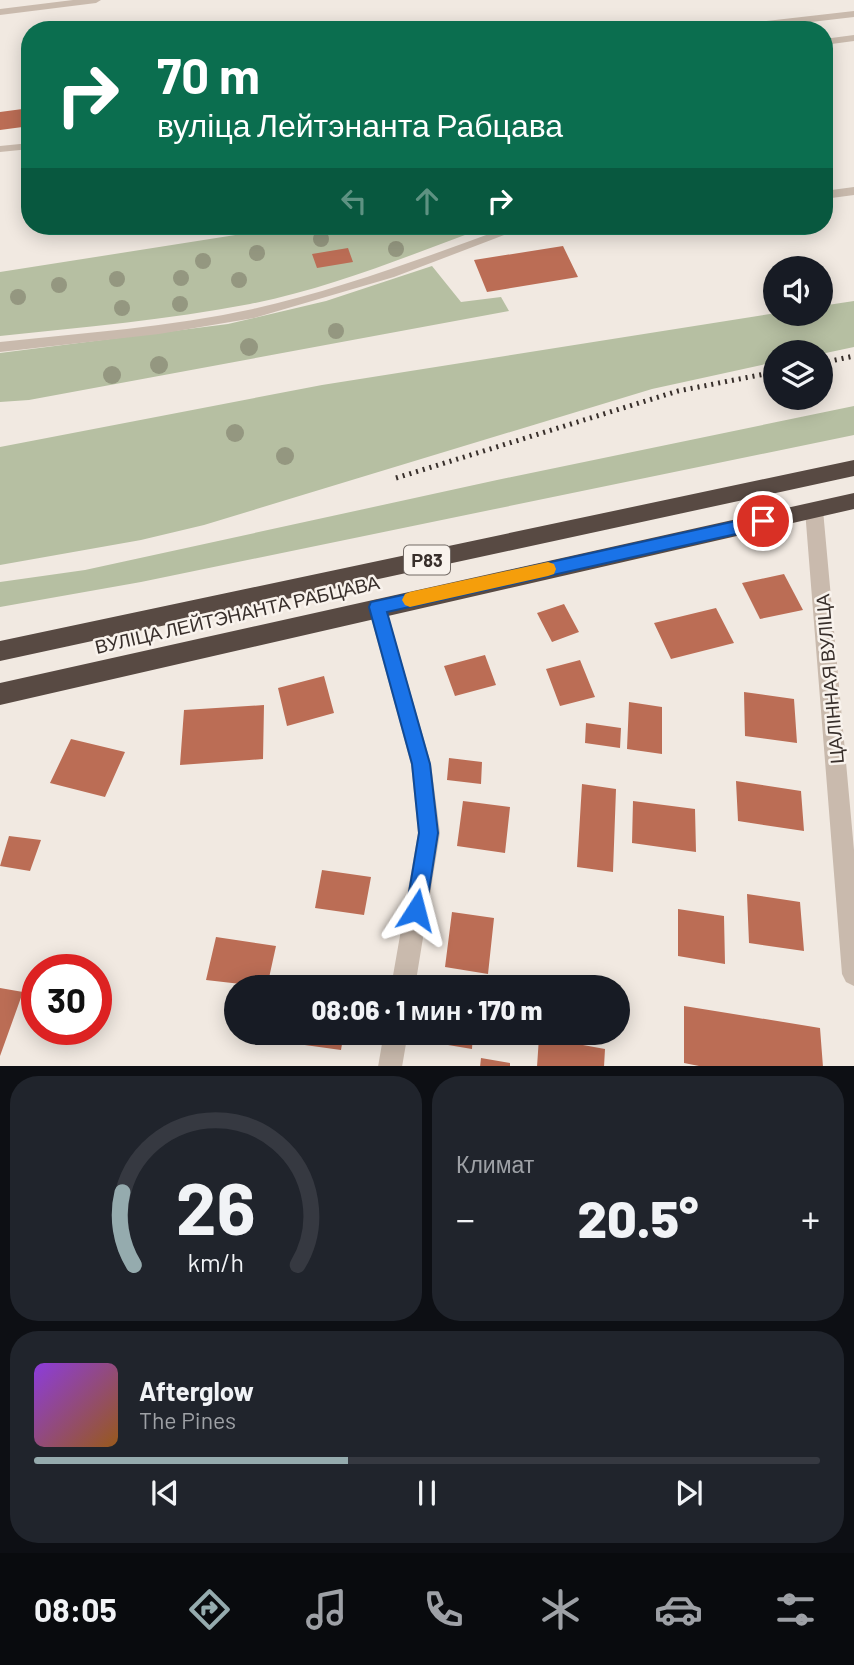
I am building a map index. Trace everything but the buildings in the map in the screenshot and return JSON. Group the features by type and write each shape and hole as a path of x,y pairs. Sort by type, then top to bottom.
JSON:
{"highway":[{"name":"ВУЛІЦА ЛЕЙТЭНАНТА РАБЦАВА","path":"0,650 854,468"},
{"name":"ВУЛІЦА ЛЕЙТЭНАНТА РАБЦАВА","path":"0,694 854,500"}],"street":[{"name":"ЦАЛІННАЯ ВУЛІЦА","path":"814,510 854,974"},
{"path":"377,607 421,764 429,833 405,975"},
{"path":"390,1066 394,1045"}],"lane":[{"path":"0,12 96,0"},
{"path":"792,21 854,14"},
{"path":"833,41 854,38"},
{"path":"0,149 21,147"},
{"path":"833,194 854,191"},
{"path":"0,346 183,327 254,313 337,291 496,235"}],"green space":[{"path":"236,235 465,235 371,270 250,304 125,323 0,336 0,272"},
{"path":"432,266 461,302 501,297 509,311 29,400 0,402 0,353 228,324 326,301"},
{"path":"854,301 854,347 833,351 833,340 763,340 763,365 652,389 204,525 141,540 0,565 0,447 322,385 763,315 763,326 833,326 833,304"},
{"path":"854,406 854,435 141,582 0,607 0,582 85,570"}],"railway":[{"path":"833,360 854,356"},
{"path":"396,478 678,391 763,374"}],"slow traffic":[{"path":"410,600 548,569"}],"route":[{"path":"416,910 429,833 421,764 377,607 763,521"}]}
